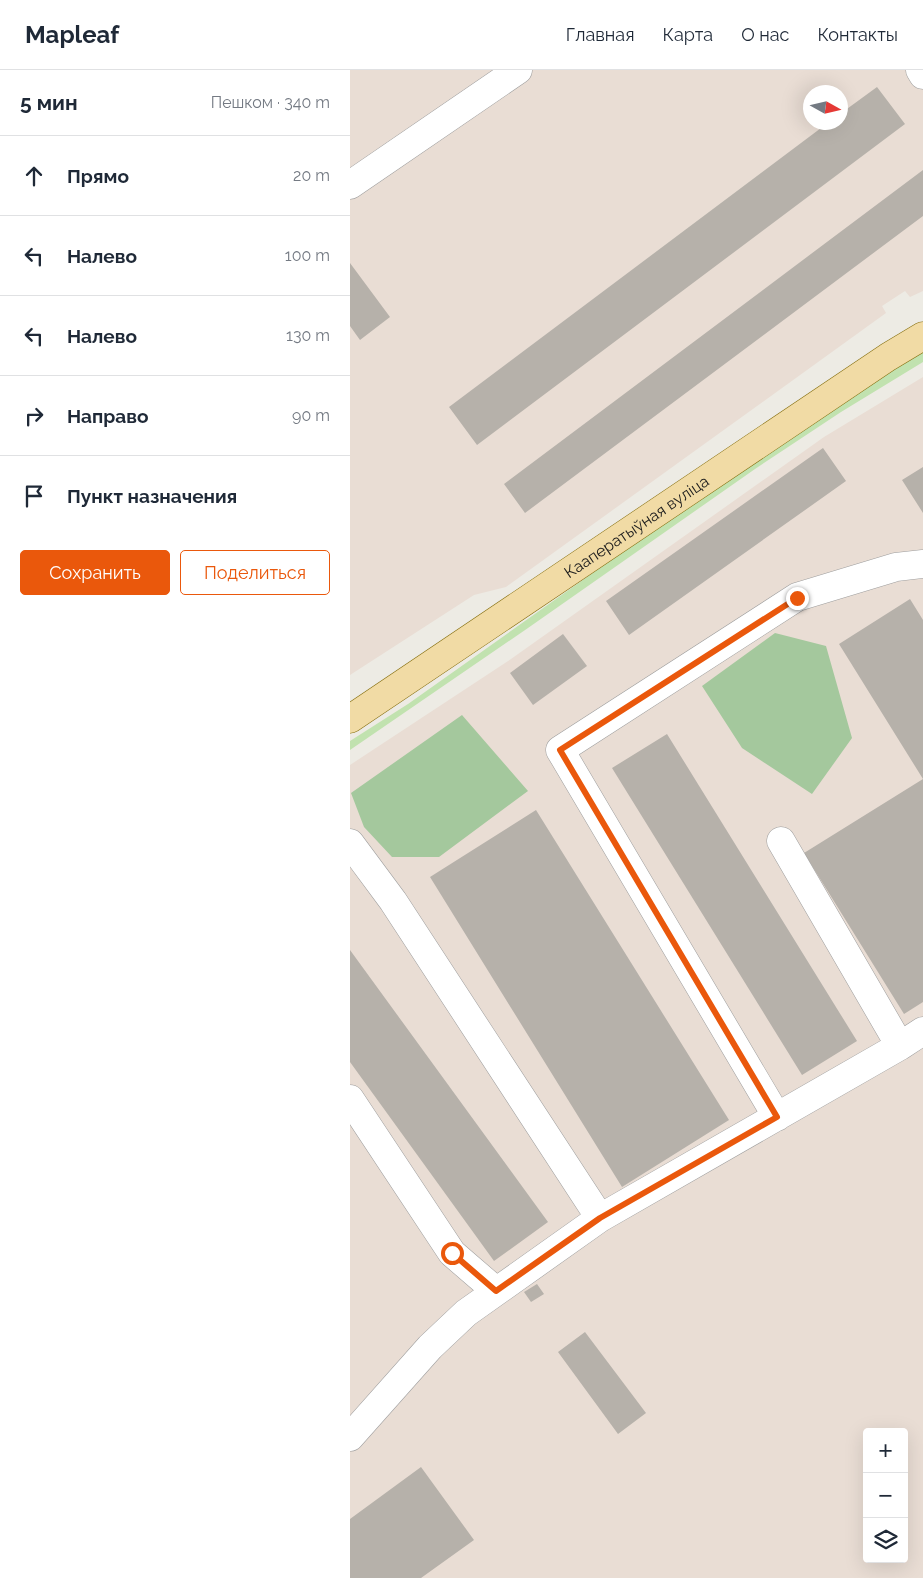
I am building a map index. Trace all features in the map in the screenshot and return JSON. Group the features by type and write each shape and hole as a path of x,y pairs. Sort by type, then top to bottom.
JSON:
{"main road":[{"name":"Кааператыўная вуліца","path":"350,719 888,357 923,336"}],"lane":[{"path":"350,185 518,70"},
{"path":"920,70 923,75"},
{"path":"777,1117 560,750 797,598 896,567 923,564"},
{"path":"781,841 900,1046"},
{"path":"350,843 398,909 600,1218"},
{"path":"350,1437 430,1347 466,1312 600,1218 923,1031"},
{"path":"350,1099 452,1253 496,1291"}],"shaded area":[{"path":"350,70 923,70 923,291 910,297 905,291 882,306 886,313 506,587 474,595 350,675"},
{"path":"923,377 923,1578 350,1578 350,765 511,659 824,437"}],"green space":[{"path":"923,351 923,362 841,412 755,469 350,750 350,741 408,704 659,526 884,375"},
{"path":"775,633 826,646 852,738 812,794 742,748 702,686"},
{"path":"462,715 528,791 439,857 392,857 364,827 351,793"}],"building":[{"path":"877,87 905,124 477,445 449,407 818,130 848,130 848,108"},
{"path":"923,170 923,216 525,513 504,484"},
{"path":"350,263 390,317 360,340 350,326"},
{"path":"823,448 846,481 629,635 606,601"},
{"path":"923,467 923,513 902,480"},
{"path":"910,599 923,620 923,779 839,644"},
{"path":"563,634 587,666 533,705 510,673"},
{"path":"667,734 857,1041 802,1075 612,768"},
{"path":"923,779 923,1002 904,1014 804,853"},
{"path":"536,810 729,1120 622,1187 430,877"},
{"path":"350,950 548,1222 494,1261 350,1062"},
{"path":"537,1284 544,1294 531,1302 524,1292"},
{"path":"585,1332 646,1413 618,1434 558,1352"},
{"path":"421,1467 474,1540 421,1578 350,1578 350,1519"}],"route":[{"path":"452,1253 496,1291 600,1218 777,1117 560,750 797,598"}]}
